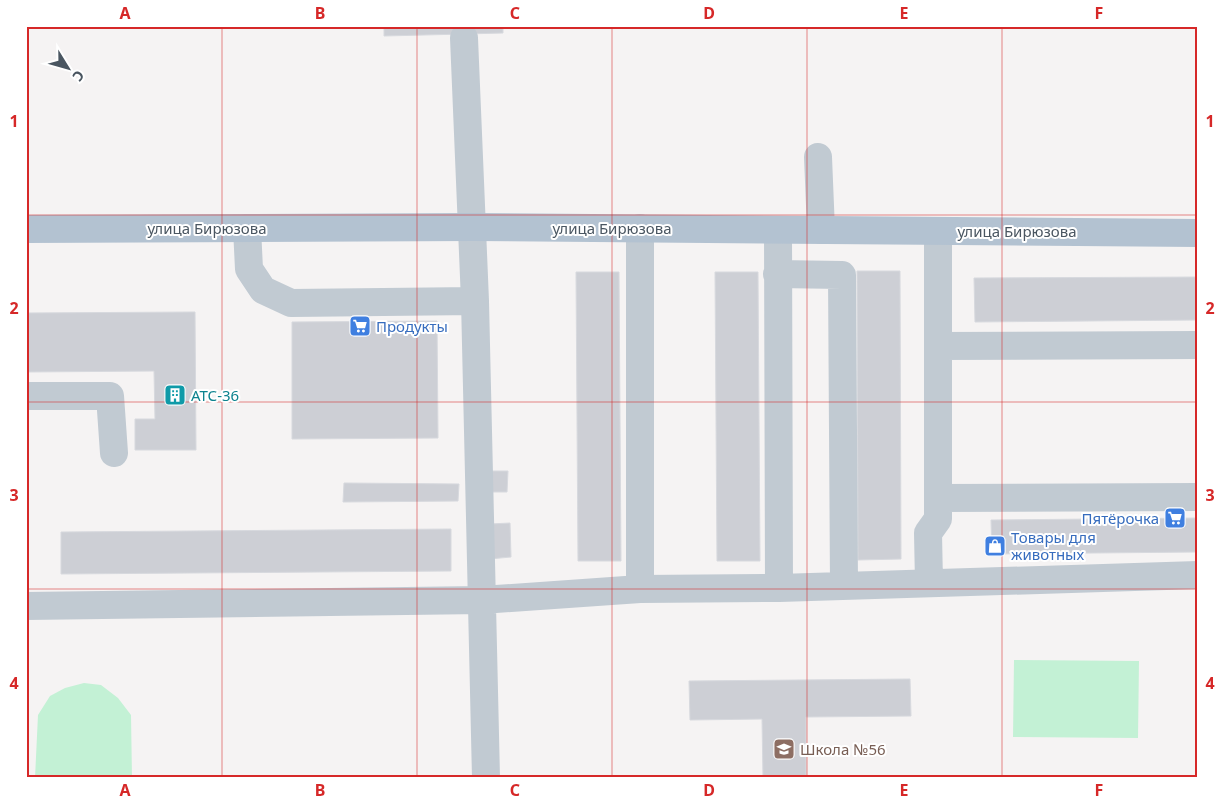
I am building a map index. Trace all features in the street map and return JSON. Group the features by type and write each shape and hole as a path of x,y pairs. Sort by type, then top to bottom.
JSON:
{"main road":[{"name":"улица Бирюзова","path":"26,229 473,227 1198,233"}],"street":[{"path":"464,38 473,227 486,778"},
{"path":"818,157 820,230"},
{"path":"247,228 249,269 263,290 292,303 475,301"},
{"path":"640,228 640,589"},
{"path":"778,230 779,588"},
{"path":"929,583 928,533 938,520 938,231"},
{"path":"777,274 842,275 844,586"},
{"path":"938,346 1198,345"},
{"path":"26,396 110,396 114,453"},
{"path":"938,498 1198,498"},
{"path":"26,606 482,600 640,589 779,588 1198,575"}],"green space":[{"path":"1014,660 1139,661 1138,738 1013,737"},
{"path":"84,683 101,685 118,698 131,715 132,778 35,778 38,715 50,696 65,688"}],"building":[{"path":"384,26 503,26 503,33 384,36"},
{"path":"857,271 900,271 901,559 858,560"},
{"path":"576,272 619,272 621,561 578,561"},
{"path":"715,272 758,272 760,561 717,561"},
{"path":"1198,277 1198,320 975,322 974,278"},
{"name":"АТС-36","path":"195,312 196,450 135,450 135,419 155,419 154,371 26,372 26,313"},
{"path":"437,321 438,438 292,439 292,322"},
{"path":"490,471 508,471 507,492 490,492"},
{"path":"344,483 459,484 458,501 343,502"},
{"path":"1198,518 1198,552 992,554 991,520"},
{"path":"510,523 511,557 490,559 490,524"},
{"path":"451,529 451,571 61,574 61,532"},
{"name":"Школа №56","path":"910,679 911,716 806,717 806,778 763,778 762,719 690,720 689,681"}],"place":[{"name":"Продукты","path":"360,326"},
{"name":"АТС-36","path":"175,395"},
{"name":"Пятёрочка","path":"1175,518"},
{"name":"Товары для животных","path":"995,546"},
{"name":"Школа №56","path":"784,749"}]}
